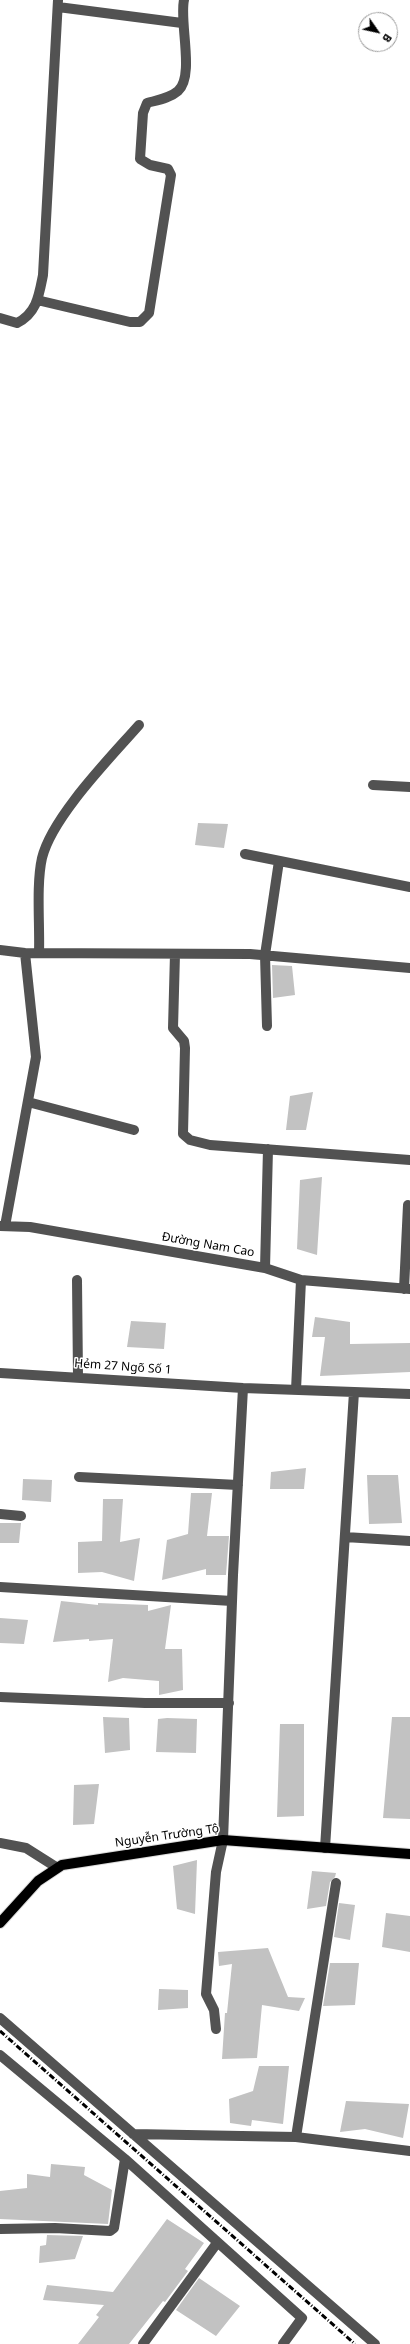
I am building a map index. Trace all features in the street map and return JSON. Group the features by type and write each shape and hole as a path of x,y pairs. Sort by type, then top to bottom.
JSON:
{"main road":[{"name":"Nguyễn Trường Tộ","path":"56,1867 223,1840 410,1854"},
{"path":"0,1923 19,1900 56,1867"}],"street":[{"path":"37,300 130,322 140,322 150,313 171,175 168,169 150,165 140,159 143,113 147,103 169,97 180,89 183,84 186,68 182,23 184,0"},
{"path":"0,318 17,323 26,318 34,308 43,275 58,4 182,23"},
{"path":"39,953 41,866 45,849 75,799 138,725"},
{"path":"373,785 410,787"},
{"path":"245,854 410,887"},
{"path":"267,1026 265,955 279,861"},
{"path":"0,950 26,953 265,955 410,968"},
{"path":"3,1226 36,1057 26,953"},
{"path":"174,954 173,1028 184,1041 185,1048 183,1134 190,1140 210,1145 410,1160"},
{"path":"28,1102 134,1130"},
{"path":"265,1268 268,1149"},
{"path":"407,1289 408,1205"},
{"name":"Đường Nam Cao","path":"3,1226 30,1227 265,1268 302,1280 407,1289"},
{"path":"77,1280 78,1377"},
{"path":"296,1390 302,1280"},
{"name":"Hẻm 27 Ngõ Số 1","path":"0,1372 244,1388 410,1394"},
{"path":"216,2029 214,2010 206,1994 216,1872 223,1840 232,1601 244,1388"},
{"path":"325,1848 354,1392"},
{"path":"79,1477 238,1485"},
{"path":"0,1514 21,1516"},
{"path":"345,1538 410,1541"},
{"path":"0,1587 232,1601"},
{"path":"0,1697 146,1703 229,1703"},
{"path":"0,1843 26,1848 56,1867"},
{"path":"296,2137 336,1883"},
{"path":"0,2018 375,2344"},
{"path":"0,2055 125,2160 302,2318 283,2344"},
{"path":"133,2134 296,2137 410,2150"},
{"path":"0,2229 54,2228 110,2231 114,2228 125,2160"},
{"path":"143,2344 217,2243"}],"building":[{"path":"198,823 228,824 224,848 195,845"},
{"path":"272,965 292,966 295,995 273,998"},
{"path":"313,1092 306,1130 286,1130 290,1096"},
{"path":"322,1177 317,1255 297,1249 300,1180"},
{"path":"315,1317 350,1322 350,1344 410,1343 410,1372 320,1376 325,1337 312,1337"},
{"path":"131,1321 166,1323 164,1349 127,1347"},
{"path":"306,1468 304,1489 270,1489 271,1472"},
{"path":"367,1475 398,1475 402,1523 369,1524"},
{"path":"23,1479 52,1480 51,1502 22,1500"},
{"path":"191,1493 212,1493 207,1536 229,1536 226,1575 206,1575 206,1569 162,1580 167,1540 188,1534"},
{"path":"103,1499 123,1499 120,1542 140,1538 134,1581 102,1572 78,1573 78,1542 102,1541"},
{"path":"0,1523 21,1523 19,1543 0,1543"},
{"path":"61,1601 98,1605 98,1603 148,1605 148,1611 171,1605 165,1649 182,1649 183,1690 159,1695 159,1681 123,1678 108,1682 113,1639 53,1642"},
{"path":"0,1618 28,1620 24,1644 0,1643"},
{"path":"103,1717 129,1718 130,1750 105,1753"},
{"path":"392,1717 410,1717 410,1819 383,1818"},
{"path":"158,1719 197,1719 196,1753 156,1752"},
{"path":"280,1724 304,1724 304,1816 277,1817"},
{"path":"99,1784 94,1824 73,1825 74,1785"},
{"path":"197,1860 195,1914 177,1909 173,1866"},
{"path":"312,1871 336,1873 335,1877 330,1882 326,1906 307,1909"},
{"path":"339,1903 355,1905 350,1940 334,1937"},
{"path":"386,1913 410,1916 410,1952 382,1947"},
{"path":"268,1948 288,1997 305,1998 299,2011 262,2005 257,2058 222,2059 225,2013 227,2013 232,1964 219,1966 218,1952"},
{"path":"330,1963 359,1963 355,2005 323,2006"},
{"path":"159,1989 188,1990 188,2008 158,2010"},
{"path":"259,2066 289,2066 283,2124 252,2120 251,2126 230,2123 229,2099 253,2091"},
{"path":"346,2101 409,2104 403,2138 365,2129 340,2132"},
{"path":"51,2164 85,2167 84,2175 112,2190 108,2224 0,2219 0,2191 27,2188 27,2174 50,2177"},
{"path":"167,2219 204,2243 185,2269 188,2271 165,2302 163,2301 129,2344 78,2344 99,2317 96,2315 104,2305 43,2300 47,2285 113,2292"},
{"path":"47,2235 83,2236 75,2259 39,2263 40,2246 46,2245"},
{"path":"199,2278 240,2306 216,2336 176,2310"}],"railway":[{"path":"0,2031 355,2344"}]}
